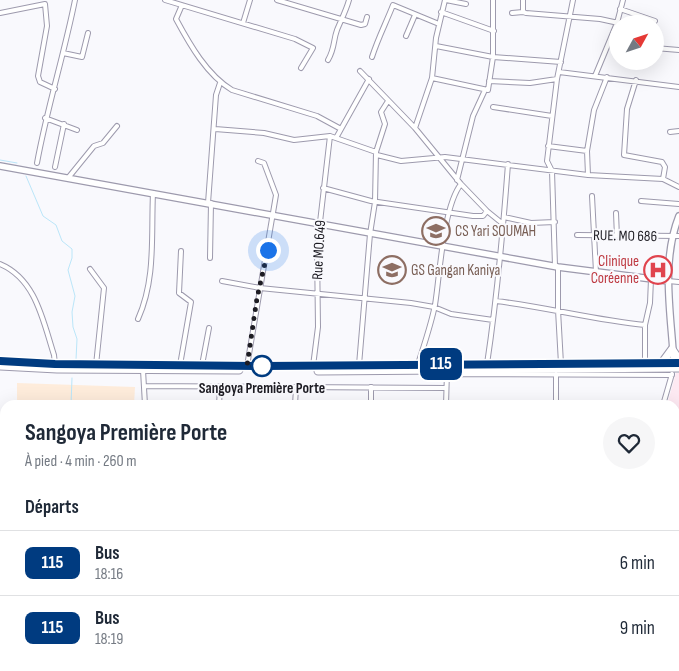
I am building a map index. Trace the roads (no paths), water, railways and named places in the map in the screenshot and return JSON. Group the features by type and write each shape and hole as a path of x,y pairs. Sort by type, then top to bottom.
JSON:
{"highway":[{"path":"661,364 672,349"},
{"path":"672,349 676,366"},
{"path":"0,361 180,366 418,364 661,364 676,366"},
{"path":"0,366 143,370 630,372 676,366"}],"street":[{"path":"37,163 45,118 55,88 75,0"},
{"path":"165,0 295,39 313,48 301,68"},
{"path":"242,23 250,0"},
{"path":"277,0 361,25 365,24 367,17"},
{"path":"328,60 334,50 337,30 349,0"},
{"path":"415,128 432,78 440,12 445,0 466,4"},
{"path":"418,364 434,307 450,212 459,182 462,160 473,116 485,90 488,90 493,57 493,0"},
{"path":"523,12 524,0"},
{"path":"561,364 552,171 546,161 557,79 573,0"},
{"path":"618,15 623,0"},
{"path":"0,13 45,4 46,37 38,76 40,82 55,88"},
{"path":"182,5 176,19 198,56 220,83 232,90 317,116 341,129"},
{"path":"372,57 379,35 383,31 394,5 439,24"},
{"path":"620,8 639,15"},
{"path":"440,12 494,31"},
{"path":"512,13 523,12 609,21"},
{"path":"406,36 415,15"},
{"path":"63,53 82,57 88,33"},
{"path":"595,76 609,42"},
{"path":"436,46 493,57 561,62"},
{"path":"664,49 679,50"},
{"path":"360,71 415,128 459,182 487,212 503,224"},
{"path":"559,72 679,86"},
{"path":"588,175 587,151 594,110 607,77"},
{"path":"432,78 485,90"},
{"path":"336,138 369,79"},
{"path":"489,81 530,83 557,79"},
{"path":"636,80 628,109 624,154 662,162 665,167 663,179"},
{"path":"210,258 210,203 216,95 220,83"},
{"path":"359,365 370,234 375,202 376,153 385,124 381,112 388,102"},
{"path":"493,107 552,116"},
{"path":"45,118 77,130"},
{"path":"55,167 64,124"},
{"path":"68,178 94,146 103,143 117,126"},
{"path":"215,129 264,133 294,140 330,137 401,160 440,159 445,157 476,160 588,175 663,179 679,187"},
{"path":"670,132 679,131"},
{"name":"Rue MO.649","path":"313,366 318,327 317,248 330,137"},
{"path":"548,146 587,151"},
{"path":"247,366 276,195 264,163 258,161"},
{"path":"487,364 496,301 498,255 504,217 508,164"},
{"path":"0,166 557,267 679,282"},
{"path":"323,188 375,202 483,216 487,212"},
{"path":"138,319 146,301 152,273 153,193"},
{"path":"592,196 596,272"},
{"path":"641,202 679,204"},
{"path":"616,213 617,237"},
{"path":"672,349 668,281 679,216"},
{"path":"504,217 531,223 555,222"},
{"name":"RUE. MO 686","path":"577,235 617,237 676,236"},
{"path":"180,251 179,293 191,302 188,329 180,366"},
{"path":"0,264 13,270 33,293 54,354 55,364"},
{"path":"90,269 104,288 96,365"},
{"path":"645,364 645,325 650,303 651,279"},
{"path":"222,281 260,288 366,298 434,307 451,314 493,320"},
{"path":"496,301 558,310 607,322 645,325"},
{"path":"202,365 209,328"},
{"path":"665,400 676,366"},
{"path":"143,370 145,400"},
{"path":"446,372 446,400"},
{"path":"531,372 556,374 603,372"},
{"path":"556,374 556,400"},
{"path":"144,386 446,388"},
{"path":"219,400 220,388"},
{"path":"295,400 296,388"},
{"path":"371,388 371,400"}],"waterway":[{"path":"0,160 17,163"},
{"path":"26,176 43,216 56,225 62,241 72,249 72,258 68,270 75,296 72,312 73,327 77,339 76,360"},
{"path":"71,400 72,378"}],"place":[{"name":"CS Yari SOUMAH","path":"436,231"},
{"name":"GS Gangan Kaniya","path":"392,270"},
{"name":"Clinique Coréenne","path":"658,270"},
{"name":"Sangoya Première Porte","path":"262,366"}]}
